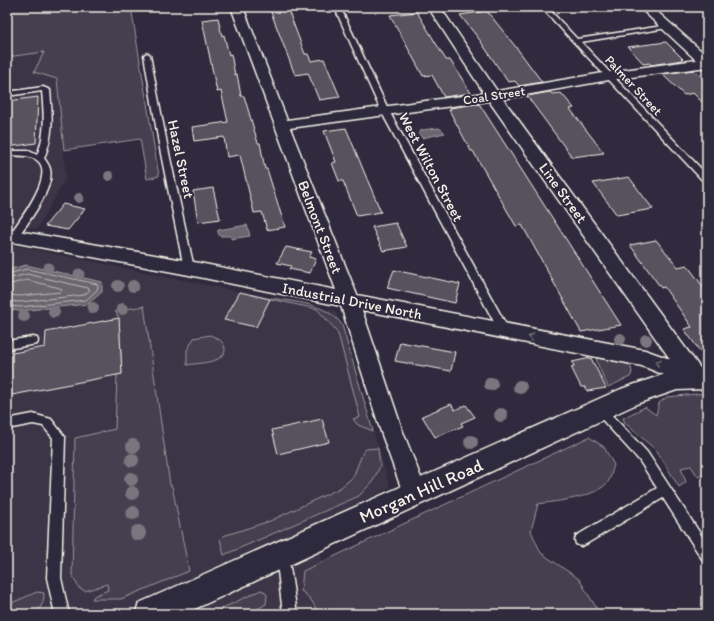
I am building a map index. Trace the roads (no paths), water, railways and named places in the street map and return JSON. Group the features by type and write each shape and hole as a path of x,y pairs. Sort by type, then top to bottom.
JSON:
{"main road":[{"name":"Morgan Hill Road","path":"167,611 282,554 600,410 659,385 701,378"}],"street":[{"name":"Belmont Street","path":"237,7 349,300 392,432 415,493"},
{"name":"Line Street","path":"434,7 493,96 701,378"},
{"path":"645,7 707,63"},
{"name":"Coal Street","path":"281,125 493,96 608,76 707,63"},
{"name":"Industrial Drive North","path":"10,235 189,268 505,332 645,358 701,378"}],"lane":[{"name":"Palmer Street","path":"544,7 707,180"},
{"name":"West Wilton Street","path":"340,13 385,111 505,332"},
{"path":"575,40 667,26"},
{"name":"Hazel Street","path":"147,55 163,144 189,268"},
{"path":"7,94 43,88 46,90 49,136 40,158"},
{"path":"7,153 32,153 40,158 46,167 45,180 40,196 10,235"},
{"path":"7,346 34,341"},
{"path":"600,410 643,456 707,555"},
{"path":"7,424 33,420 47,422 59,437 54,578 62,614"},
{"path":"581,540 665,490"},
{"path":"282,554 290,614"}],"water":[{"path":"438,128 445,133 422,138 418,133 422,130"},
{"path":"247,225 250,236 231,239 231,236 220,236 218,233 218,230"},
{"path":"26,265 102,282 102,292 88,304 19,311 7,309 7,270"}]}
